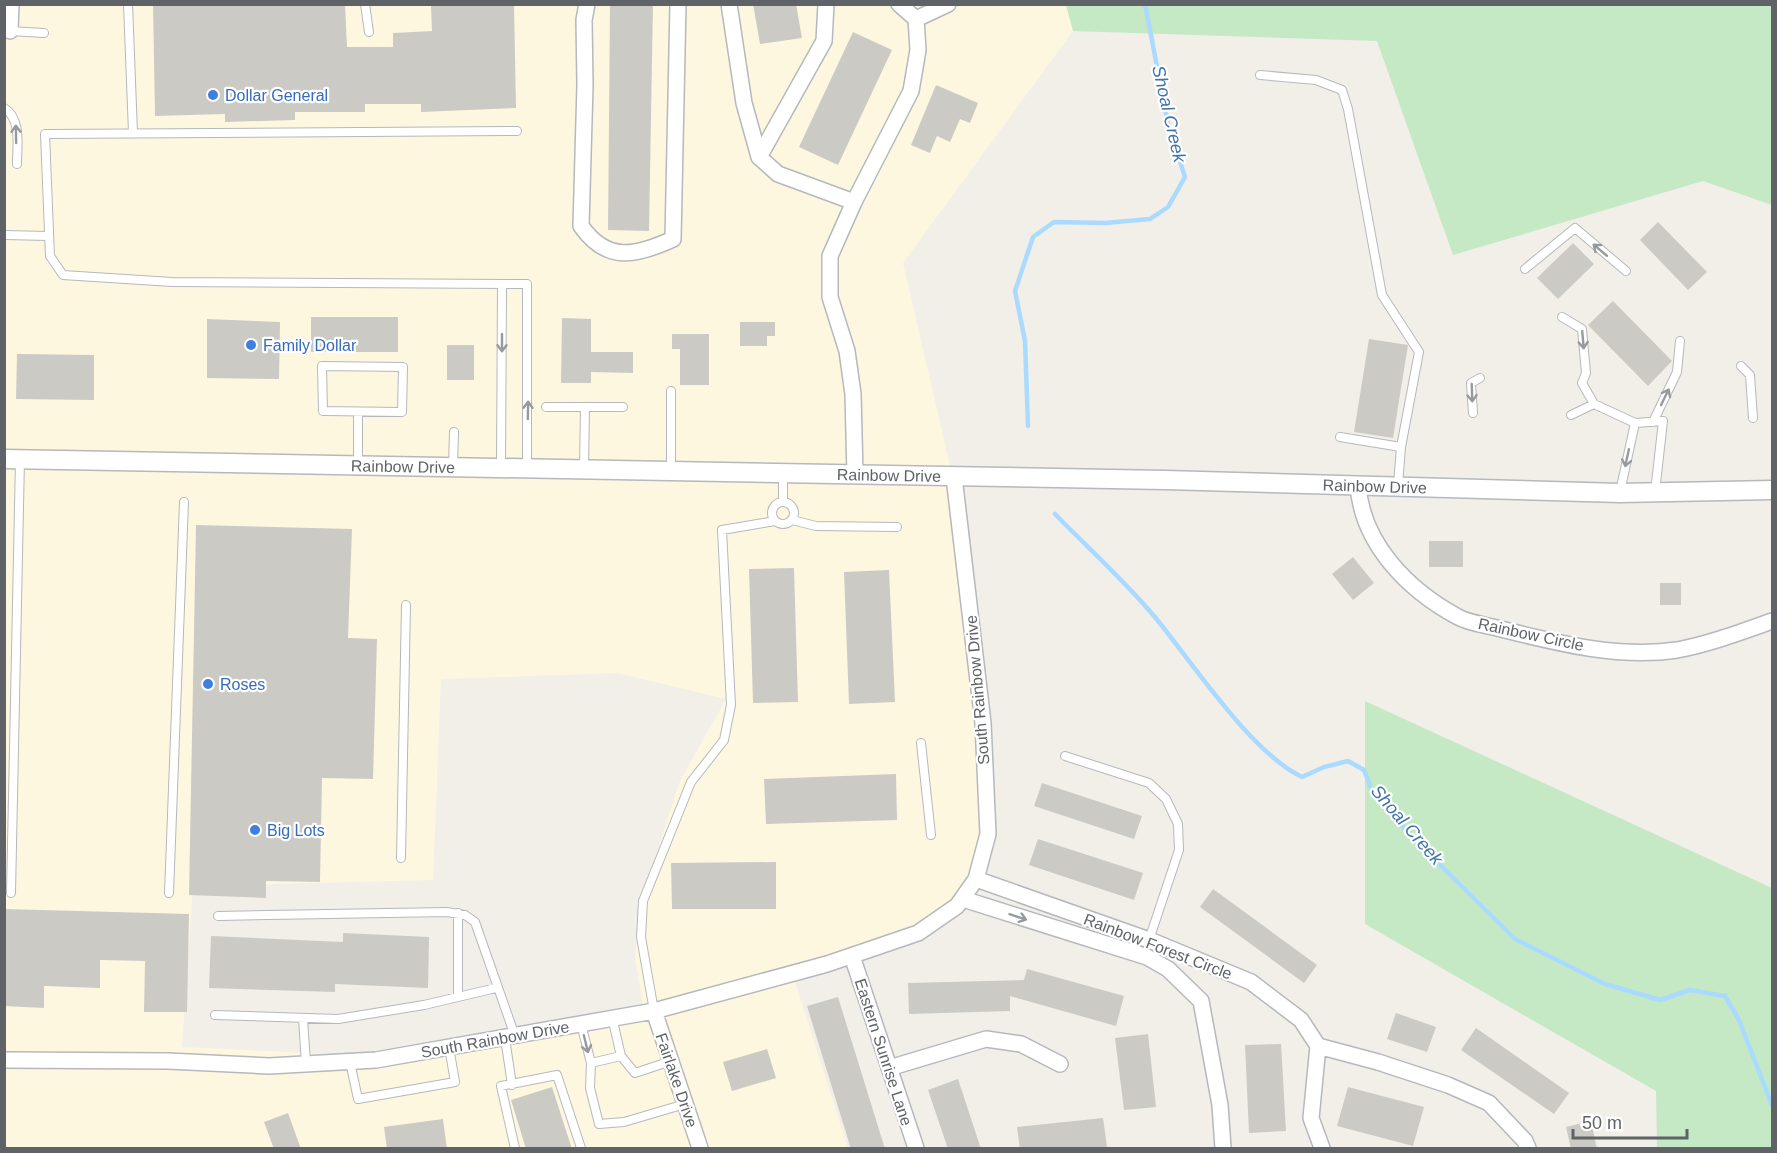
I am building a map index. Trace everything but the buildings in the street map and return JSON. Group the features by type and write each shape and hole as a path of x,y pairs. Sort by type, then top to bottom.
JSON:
{"street":[{"path":"6,32 11,4"},
{"path":"587,4 584,20 585,85 581,226 593,243 618,253 648,251 673,239 678,4"},
{"path":"729,4 744,104 759,157 778,174 854,202"},
{"path":"759,157 824,40 826,4"},
{"path":"855,475 852,394 847,351 830,297 830,256 854,202 911,91 918,50 916,20 899,4"},
{"path":"916,20 948,4"},
{"name":"Rainbow Drive","path":"12,459 1358,485 1620,493 1773,490"},
{"name":"South Rainbow Drive","path":"4,1060 306,1064 350,1062 510,1037 654,1011 852,956 918,933 957,906 963,899 976,879 988,834 983,723 954,477"},
{"name":"Rainbow Circle","path":"1358,485 1359,506 1369,529 1390,565 1425,595 1459,618 1532,637 1629,651 1675,650 1722,639 1773,621"},
{"name":"Rainbow Forest Circle","path":"976,879 1149,940 1251,982 1300,1020 1317,1046"},
{"path":"963,899 1144,956 1168,969 1201,1001 1220,1105 1222,1149"},
{"name":"Eastern Sunrise Lane","path":"852,956 916,1149"},
{"name":"Fairlake Drive","path":"654,1011 700,1149"},
{"path":"889,1068 986,1039 1021,1044 1060,1064"},
{"path":"1322,1149 1311,1118 1317,1046 1388,1065 1448,1085 1489,1103 1525,1141 1528,1149"}],"lane":[{"path":"128,4 133,134"},
{"path":"365,4 369,32"},
{"path":"6,32 44,33"},
{"path":"1260,75 1316,80 1342,90 1348,109 1382,295 1419,352 1401,447 1398,486"},
{"path":"4,108 11,112 16,121 17,164"},
{"path":"516,131 45,134 50,256 63,275 172,282 527,284 529,363 527,468"},
{"path":"1525,269 1575,228 1626,271"},
{"path":"4,235 49,236"},
{"path":"501,468 502,284"},
{"path":"1562,317 1582,329 1586,373 1582,383 1594,404 1635,423 1663,421 1655,493"},
{"path":"1653,422 1677,372 1680,341"},
{"path":"322,366 403,367 402,412 358,412 323,411 322,366"},
{"path":"1741,366 1750,375 1753,418"},
{"path":"1473,413 1471,383 1480,378"},
{"path":"671,391 671,471"},
{"path":"1571,415 1594,404"},
{"path":"546,406 623,407"},
{"path":"584,470 585,407"},
{"path":"358,412 358,466"},
{"path":"1620,493 1635,423"},
{"path":"453,467 454,432"},
{"path":"1340,437 1401,447"},
{"path":"11,893 12,459"},
{"path":"783,474 783,502"},
{"path":"169,893 184,502"},
{"path":"654,1011 641,937 643,901 691,782 724,740 731,705 723,530 775,520 784,525 794,516 792,506 783,502"},
{"path":"775,520 774,507 783,502"},
{"path":"792,520 816,526 897,527"},
{"path":"401,858 406,604"},
{"path":"921,743 932,835"},
{"path":"1065,756 1149,783 1166,800 1178,824 1179,850 1144,956"},
{"path":"458,914 458,997"},
{"path":"218,916 465,915 475,922 510,1037 512,1085"},
{"path":"215,1015 338,1019 496,988"},
{"path":"612,1017 621,1056 635,1073 671,1061"},
{"path":"303,1018 306,1064"},
{"path":"581,1024 591,1064 590,1088 599,1124 624,1122 685,1104"},
{"path":"350,1062 358,1100 455,1082 449,1047"},
{"path":"591,1064 621,1056"},
{"path":"515,1149 501,1086 557,1075 580,1149"}],"shaded area":[{"path":"5,5 1066,5 1073,31 903,263 954,483 989,804 976,879 934,920 793,976 848,1148 5,1148","holes":["617,673 726,699 680,781 640,903 635,957 643,1007 346,1055 182,1047 193,886 433,880 441,679"]}],"green space":[{"path":"1066,5 1772,5 1772,205 1703,181 1453,255 1377,41 1073,31"},
{"path":"1365,701 1772,888 1772,1148 1657,1148 1656,1091 1365,924"}],"waterway":[{"name":"Shoal Creek","path":"1028,426 1025,341 1015,291 1033,237 1054,222 1105,223 1150,219 1168,207 1185,177 1168,124 1145,4"},
{"name":"Shoal Creek","path":"1055,514 1142,603 1223,705 1262,748 1282,765 1302,777 1324,767 1348,761 1364,770 1371,788 1410,835 1515,939 1605,984 1660,1000 1690,990 1725,996 1739,1020 1772,1105"}],"place":[{"name":"Dollar General","path":"213,95"},
{"name":"Family Dollar","path":"251,345"},
{"name":"Roses","path":"208,684"},
{"name":"Big Lots","path":"255,830"}]}
